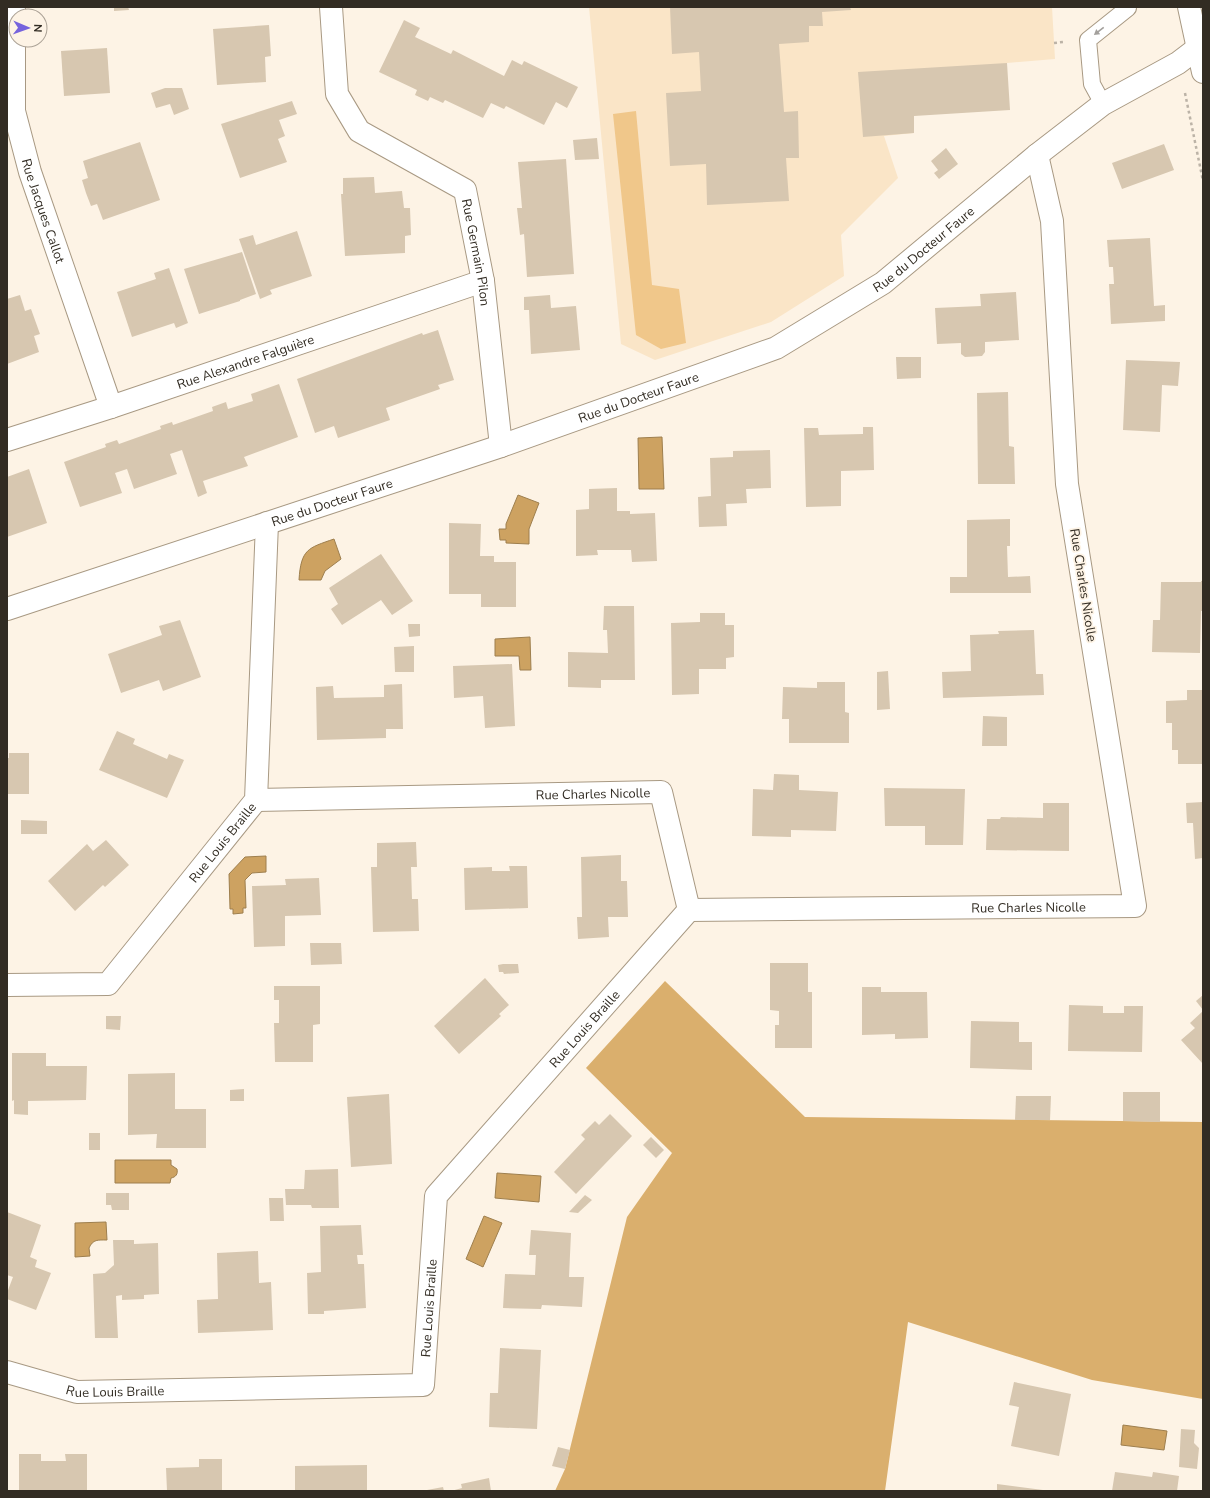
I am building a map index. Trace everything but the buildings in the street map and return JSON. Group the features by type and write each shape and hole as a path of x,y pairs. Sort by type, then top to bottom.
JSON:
{"street":[{"name":"Rue Jacques Callot","path":"14,7 14,111 30,172 111,407"},
{"name":"Rue Germain Pilon","path":"331,7 337,94 359,131 465,190 483,280 501,446"},
{"path":"1189,7 1201,46 1203,72"},
{"name":"Rue du Docteur Faure","path":"7,609 501,446 776,348 883,284 1037,155 1103,104 1178,63 1201,46"},
{"name":"Rue Charles Nicolle","path":"256,800 661,792 689,910 1135,906 1067,484 1052,221 1037,155"},
{"name":"Rue Alexandre Falguière","path":"7,440 111,407 483,280"},
{"name":"Rue Louis Braille","path":"7,985 108,984 256,800 267,523"},
{"name":"Rue Louis Braille","path":"7,1372 78,1392 423,1385 436,1196 689,910"}],"lane":[{"path":"1103,104 1092,84 1088,40 1128,7"}],"shaded area":[{"path":"589,7 1052,7 1055,59 1007,63 914,116 914,133 884,136 898,178 841,235 844,276 771,322 655,360 621,344"},
{"path":"636,111 652,285 679,289 686,343 661,349 636,335 613,114"},
{"path":"662,437 664,489 639,489 638,438"},
{"path":"518,495 539,503 529,529 529,544 506,543 506,540 500,540 499,529 506,529 506,524"},
{"path":"334,539 341,559 325,571 321,580 299,580 302,562 308,551 318,545"},
{"path":"530,637 531,670 520,670 519,656 495,656 495,639"},
{"path":"266,856 266,872 252,873 245,880 246,908 243,908 243,913 233,914 233,909 230,909 229,874 245,857"},
{"path":"665,981 805,1117 1203,1122 1203,1399 1092,1380 908,1322 885,1491 555,1491 565,1469 627,1217 672,1153 586,1068"},
{"path":"115,1160 171,1160 171,1165 177,1169 177,1172 175,1176 171,1178 170,1183 115,1183"},
{"path":"497,1173 541,1176 539,1202 495,1198"},
{"path":"484,1216 502,1223 483,1267 466,1259"},
{"path":"106,1222 107,1240 98,1240 92,1243 89,1248 90,1256 75,1257 75,1223"},
{"path":"1123,1425 1167,1431 1164,1450 1121,1445"}]}
